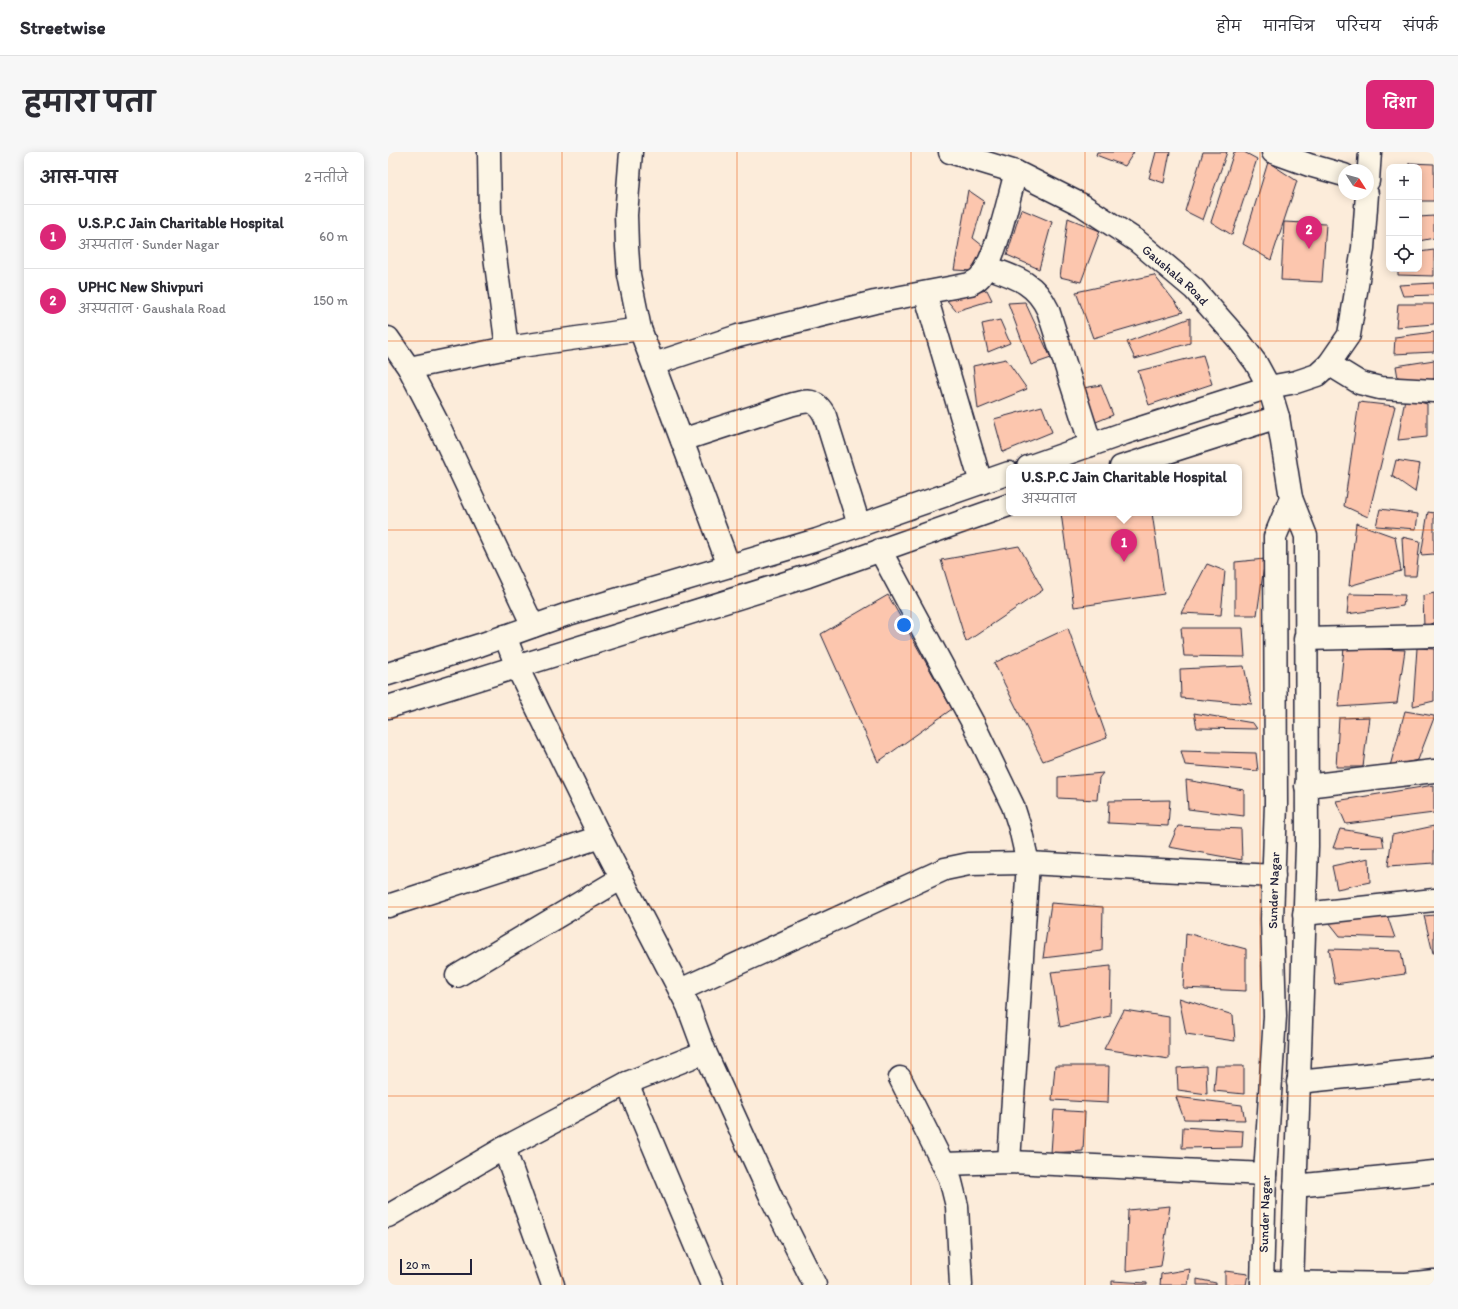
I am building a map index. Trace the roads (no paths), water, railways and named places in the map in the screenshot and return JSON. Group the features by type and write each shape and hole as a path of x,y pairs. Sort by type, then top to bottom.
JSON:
{"street":[{"path":"489,152 490,218 507,348"},
{"path":"631,152 626,215 627,247 630,275 640,329 729,566"},
{"name":"Gaushala Road","path":"950,152 1016,172 1082,205 1138,241 1194,288 1238,339 1256,363 1269,387 1278,417 1291,498 1306,536 1306,786 1304,914 1292,1284"},
{"path":"1273,152 1295,161 1338,173"},
{"path":"1369,164 1370,152"},
{"path":"654,364 738,336 875,302 970,284 980,277 987,267 996,242 1016,172"},
{"path":"1037,464 1269,387 1296,382 1317,375 1330,364 1349,335 1363,248 1367,200"},
{"path":"987,267 1016,277 1034,288 1042,298 1048,310 1091,445"},
{"path":"925,293 981,483"},
{"path":"409,368 507,348 640,329"},
{"path":"388,338 409,368 437,422 533,626"},
{"path":"1330,364 1360,383 1380,388 1434,391"},
{"path":"682,440 790,404 806,401 814,402 821,408 825,416 858,525"},
{"path":"1130,464 1278,417"},
{"path":"388,674 533,626 858,525 1006,474"},
{"name":"Sunder Nagar","path":"1262,1284 1265,1174 1275,1016 1272,919 1276,804 1275,537 1291,498"},
{"path":"388,707 808,576 1006,506"},
{"path":"880,550 973,723 1000,778 1020,828 1028,863 1009,1162"},
{"path":"505,636 517,667 600,837 680,990 705,1052 772,1200 815,1285"},
{"path":"1305,639 1434,636"},
{"path":"1306,786 1434,771"},
{"path":"388,906 600,837"},
{"path":"680,990 945,869 969,864 1028,863 1274,876"},
{"path":"457,976 622,878"},
{"path":"1304,914 1434,900"},
{"path":"388,1216 504,1148 627,1083 705,1052"},
{"path":"1298,1082 1434,1068"},
{"path":"900,1078 950,1178 957,1206 961,1285"},
{"path":"627,1083 712,1285"},
{"path":"504,1148 553,1285"},
{"path":"943,1164 1009,1162 1265,1174"},
{"path":"1295,1186 1434,1172"},
{"path":"1262,1284 1406,1284 1434,1281"}],"place":[{"name":"UPHC New Shivpuri","path":"1309,249"},
{"name":"U.S.P.C Jain Charitable Hospital","path":"1124,562"}]}
